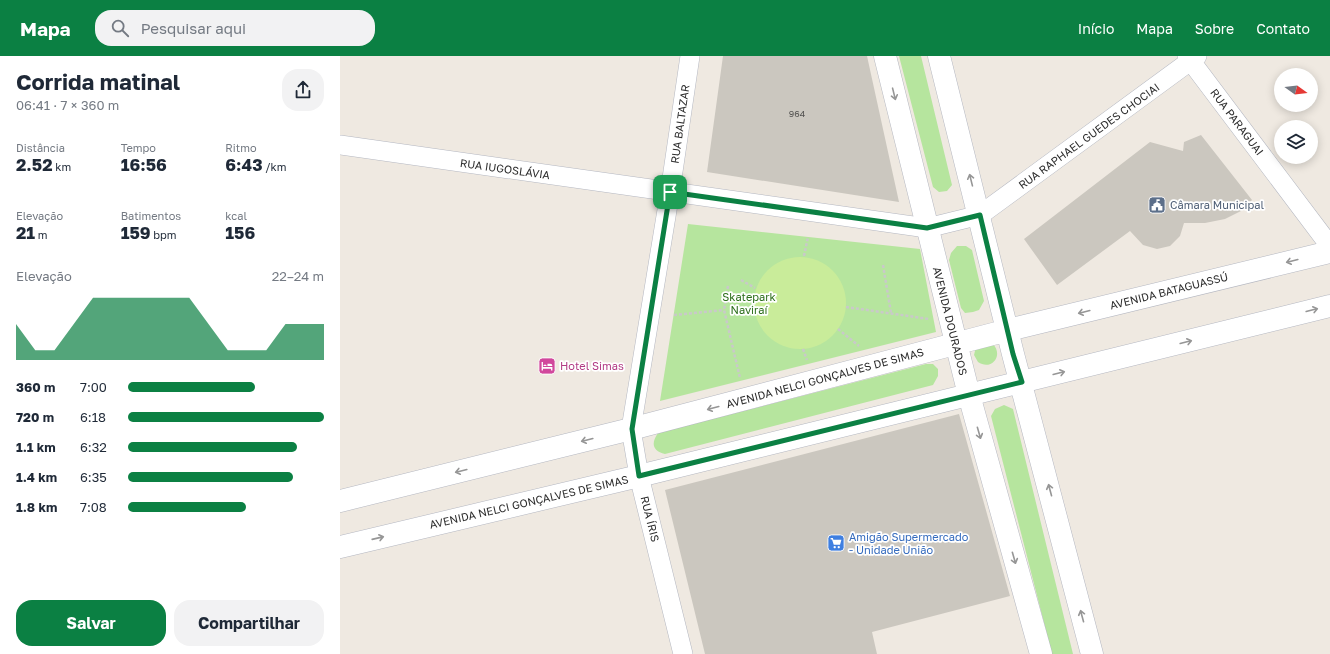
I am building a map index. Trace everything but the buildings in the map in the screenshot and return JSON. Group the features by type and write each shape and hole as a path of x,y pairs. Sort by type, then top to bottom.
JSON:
{"main road":[{"name":"AVENIDA DOURADOS","path":"885,56 969,395 1041,654"},
{"path":"939,56 1092,654"},
{"name":"AVENIDA BATAGUASSÚ","path":"1008,330 1330,252"},
{"path":"1022,382 1330,306"},
{"name":"AVENIDA NELCI GONÇALVES DE SIMAS","path":"340,501 632,429 1008,330"},
{"name":"AVENIDA NELCI GONÇALVES DE SIMAS","path":"340,547 639,476 1022,382"}],"street":[{"name":"RUA BALTAZAR","path":"670,192 690,56"},
{"name":"RUA RAPHAEL GUEDES CHOCIAI","path":"980,215 1192,58"},
{"name":"RUA PARAGUAI","path":"1192,58 1330,246"},
{"name":"RUA IUGOSLÁVIA","path":"340,145 927,228"},
{"name":"RUA ÍRIS","path":"670,192 632,429 639,476 683,654"},
{"path":"927,228 980,215"}],"path":[{"path":"804,256 808,237"},
{"path":"883,265 891,313"},
{"path":"741,280 755,288"},
{"path":"728,286 724,310 741,380"},
{"path":"846,307 933,320"},
{"path":"674,315 724,310"},
{"path":"838,329 864,350"},
{"path":"803,349 808,364"}],"green space":[{"path":"899,56 921,56 952,185 947,191 939,192 933,187"},
{"name":"Skatepark Naviraí","path":"688,224 920,249 936,332 660,401"},
{"path":"957,246 966,246 972,250 984,301 979,310 973,312 965,313 961,308 949,260 951,253"},
{"path":"800,257 818,260 833,270 843,285 846,303 843,321 833,336 818,346 800,349 782,346 767,336 757,321 754,303 757,285 767,270 782,260"},
{"path":"993,344 997,353 997,357 994,361 987,365 978,362 974,355 976,347"},
{"path":"926,364 933,364 938,369 938,376 933,385 665,454 657,451 654,446 654,440 658,433"},
{"path":"1004,405 1013,409 1073,654 1052,654 991,416 995,409"}],"place":[{"name":"Câmara Municipal","path":"1157,205"},
{"name":"Hotel Simas","path":"547,366"},
{"name":"Amigão Supermercado - Unidade União","path":"836,543"}],"route":[{"path":"670,192 927,228 980,215 1013,354 1022,382 639,476 632,429 670,192"}]}
